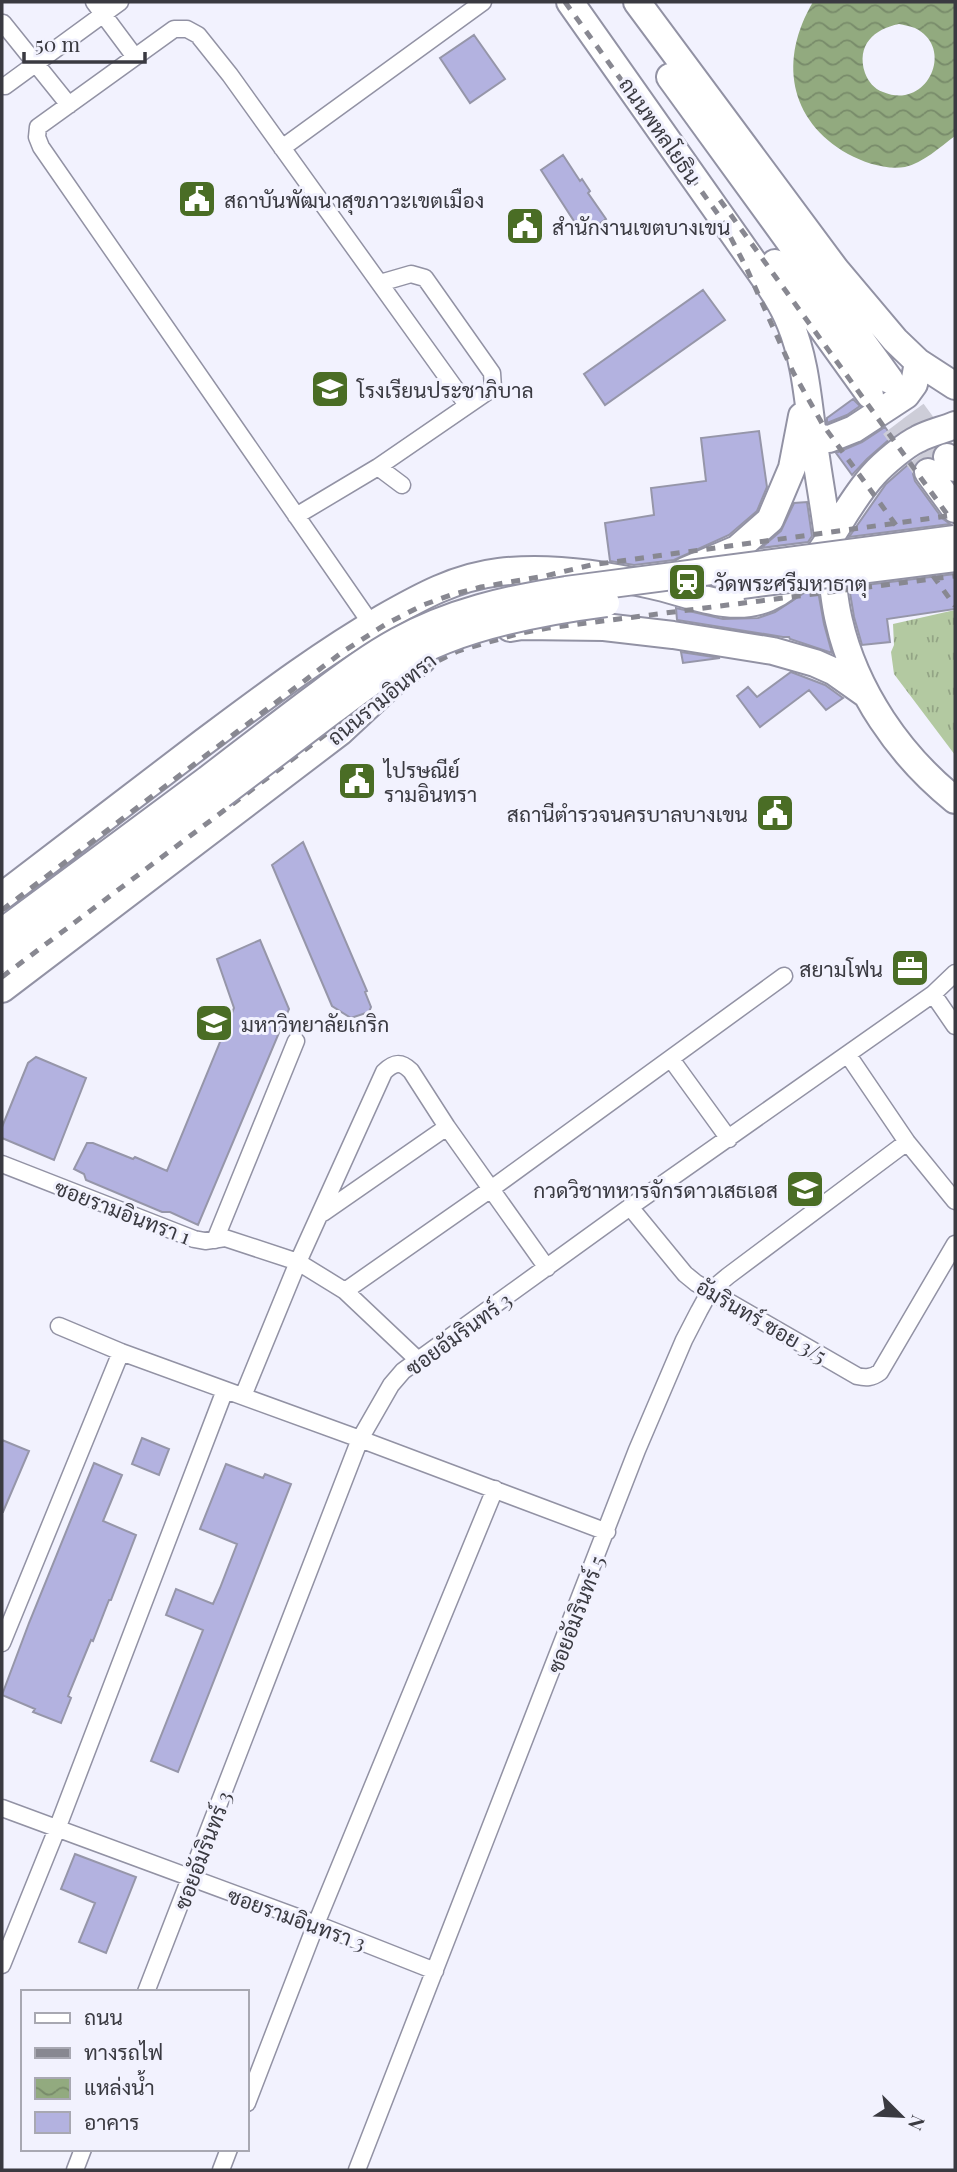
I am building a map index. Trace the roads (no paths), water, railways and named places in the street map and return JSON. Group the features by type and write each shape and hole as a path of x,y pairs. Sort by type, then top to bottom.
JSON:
{"main road":[{"name":"ถนนพหลโยธิน","path":"570,2 778,298 791,324 806,382 838,620 850,659 867,695 889,730 916,764 955,800"},
{"name":"ถนนพหลโยธิน","path":"587,2 880,387 616,2"},
{"path":"637,2 836,270 895,340 918,362 955,386"},
{"path":"812,430 819,438 829,439 854,429 906,395 914,384 918,362"},
{"path":"651,585 737,549 771,520 792,468 800,435 806,382"},
{"path":"2,896 272,691 372,625 435,590 468,578 500,572 562,572 651,585 723,603 745,604 767,598 790,585 812,566 853,500 875,472 916,439 955,425"},
{"path":"943,466 955,509"},
{"name":"ถนนรามอินทรา","path":"2,958 214,787 363,661 400,639 443,620 523,597 566,590 955,539"},
{"name":"ถนนรามอินทรา","path":"2,932 376,678 432,646 490,625 573,607 955,558"},
{"path":"561,626 575,610 578,596 576,585 562,572"},
{"name":"ถนนรามอินทรา","path":"2,989 340,733 418,663 437,650 462,640 522,626 627,630 773,651 833,671 867,695"}],"street":[{"path":"5,86 36,64 99,8 120,2"},
{"path":"282,148 483,2"},
{"path":"99,8 135,57"},
{"path":"3,23 69,105"},
{"path":"372,625 41,147 37,137 38,127 174,29 187,29 198,36 467,405"},
{"path":"296,516 378,467 493,388 492,373 425,278 411,274 380,283"},
{"path":"378,467 402,485"},
{"name":"ซอยอัมรินทร์ 3","path":"147,1990 360,1438 391,1385 403,1371 418,1360 933,994 955,973"},
{"path":"345,1292 784,976"},
{"path":"933,994 955,1026"},
{"path":"215,1240 296,1041"},
{"path":"848,1055 907,1142 955,1201"},
{"path":"671,1059 729,1139"},
{"path":"243,1396 320,1214 384,1072 391,1065 398,1063 411,1071 447,1127 547,1268"},
{"path":"320,1214 447,1127"},
{"name":"ซอยอัมรินทร์ 5","path":"357,2170 637,1450 684,1340 710,1292 907,1142"},
{"name":"ซอยรามอินทรา 1","path":"2,1164 194,1239 205,1241 225,1238 299,1262 345,1292 418,1360"},
{"name":"อัมรินทร์ ซอย 3/5","path":"630,1207 685,1274 710,1292 857,1376 869,1377 880,1372 955,1244"},
{"path":"59,1326 121,1352 360,1438 607,1532"},
{"path":"2,1643 121,1352"},
{"path":"2,1965 57,1829 225,1390"},
{"path":"248,2100 316,1924 495,1489"},
{"name":"ซอยรามอินทรา 3","path":"2,1808 435,1971"},
{"path":"75,2170 82,2151"},
{"path":"221,2170 228,2151"}],"water":[{"path":"813,2 955,2 955,136 918,162 898,168 883,167 861,160 828,140 812,124 795,87 793,66 802,24","holes":["899,24 915,28 927,37 933,49 934,62 931,75 923,85 912,93 899,96 877,89 868,79 863,63 863,54 869,40 882,30"]}],"tunnel":[{"path":"890,380 943,452"},
{"path":"870,395 928,472"}],"railway":[{"path":"565,2 720,217 746,267 793,372 823,425 955,606"},
{"path":"720,200 952,521"},
{"path":"2,910 341,653 386,624 423,605 481,587 591,565 955,515"},
{"path":"2,977 350,716 411,674 458,651 548,628 955,576"}],"place":[{"name":"สถาบันพัฒนาสุขภาวะเขตเมือง","path":"197,199"},
{"name":"สำนักงานเขตบางเขน","path":"525,226"},
{"name":"โรงเรียนประชาภิบาล","path":"330,389"},
{"name":"วัดพระศรีมหาธาตุ","path":"687,582"},
{"name":"ไปรษณีย์ รามอินทรา","path":"357,781"},
{"name":"สถานีตำรวจนครบาลบางเขน","path":"775,813"},
{"name":"สยามโฟน","path":"910,968"},
{"name":"มหาวิทยาลัยเกริก","path":"214,1023"},
{"name":"กวดวิชาทหารจักรดาวเสธเอส","path":"805,1189"}]}
